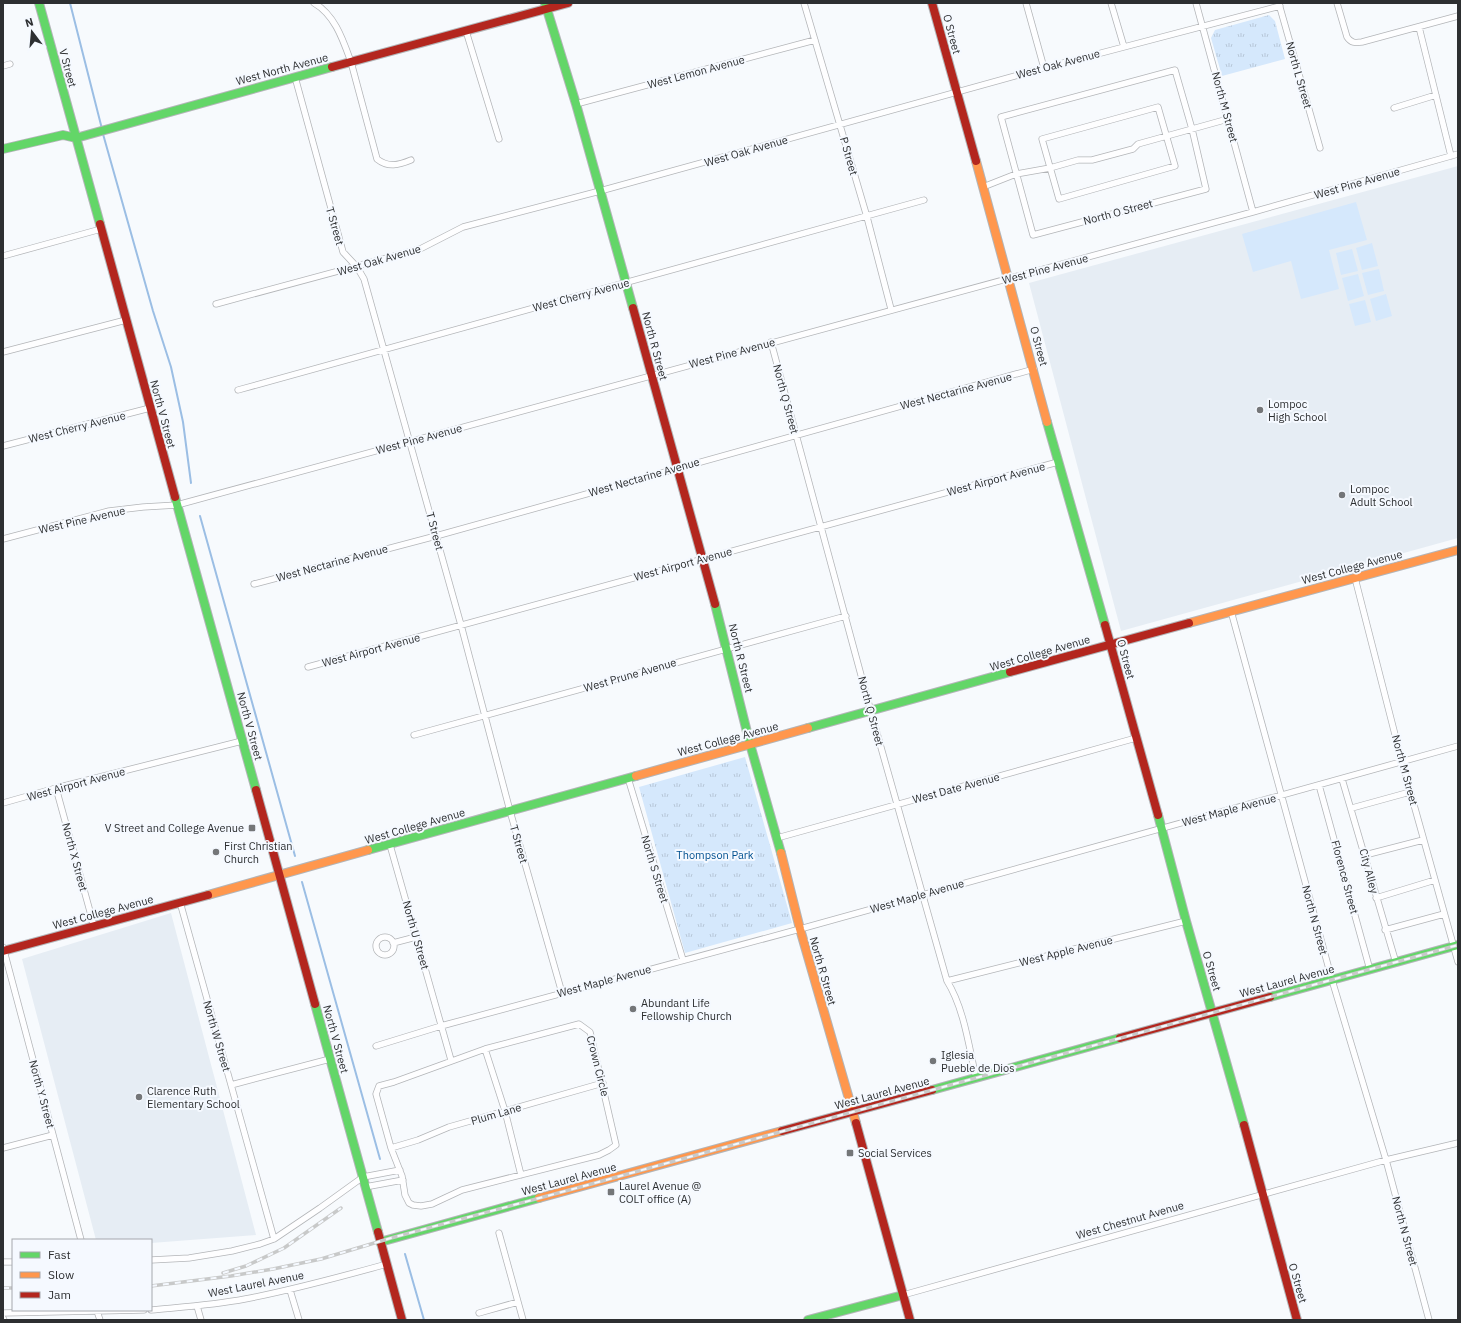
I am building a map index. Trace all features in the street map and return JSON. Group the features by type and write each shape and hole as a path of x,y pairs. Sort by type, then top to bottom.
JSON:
{"street":[{"name":"V Street","path":"39,3 76,138"},
{"name":"West North Avenue","path":"3,149 63,135 76,138 198,103 466,31 546,6 568,3"},
{"name":"P Street","path":"804,3 867,217 891,309"},
{"name":"O Street","path":"932,3 1297,1320"},
{"path":"1026,3 1044,68"},
{"path":"1111,3 1124,47"},
{"name":"North M Street","path":"1196,3 1253,212"},
{"path":"1337,3 1347,37 1349,41 1354,43 1458,16"},
{"path":"316,4 330,17 341,37 351,62 377,159 382,164 388,165 397,165 411,160"},
{"name":"West Oak Avenue","path":"216,304 420,249 463,227 600,192 956,92 1203,27 1279,4"},
{"name":"North L Street","path":"1279,4 1320,148"},
{"name":"North R Street","path":"546,6 576,104 652,375 727,648 750,744 777,838 800,929 853,1112 910,1320"},
{"path":"1419,27 1451,156"},
{"path":"466,31 499,139"},
{"name":"West Lemon Avenue","path":"576,104 815,40"},
{"path":"3,66 10,64"},
{"name":"North O Street","path":"1176,70 1192,129 1206,188 1033,235 1001,116 1176,70"},
{"name":"T Street","path":"295,77 343,252 357,267 364,279 461,625 510,811 562,993"},
{"path":"1394,108 1436,95"},
{"path":"1158,106 1175,166 1059,199 1050,168 1042,139 1158,106"},
{"path":"983,187 1016,174 1050,168 1078,160 1096,159 1133,149 1138,144 1228,119"},
{"name":"North V Street","path":"76,138 402,1320"},
{"name":"West Pine Avenue","path":"3,539 109,511 177,505 891,309 1253,212 1458,154"},
{"name":"West Cherry Avenue","path":"238,390 924,200"},
{"path":"3,256 101,229"},
{"path":"3,352 126,320"},
{"name":"North Q Street","path":"771,342 871,712 947,981 954,993 964,1027 976,1078"},
{"name":"West Nectarine Avenue","path":"254,584 436,536 1034,369"},
{"name":"West Cherry Avenue","path":"3,446 150,408"},
{"name":"West Airport Avenue","path":"308,667 1058,462"},
{"name":"West College Avenue","path":"3,949 279,876 1231,611 1458,550"},
{"name":"North M Street","path":"1355,578 1423,840 1444,914 1456,945 1458,962"},
{"name":"North N Street","path":"1231,611 1332,980 1386,1160 1430,1320"},
{"name":"West Prune Avenue","path":"414,735 846,616"},
{"name":"West Date Avenue","path":"777,838 1136,738"},
{"name":"West Airport Avenue","path":"3,803 56,788 242,741"},
{"name":"West Maple Avenue","path":"376,1046 440,1026 800,929 1458,746"},
{"name":"North S Street","path":"628,778 683,960"},
{"name":"City Alley","path":"1342,779 1352,808 1385,930 1396,963"},
{"name":"Florence Street","path":"1319,785 1370,970"},
{"name":"North X Street","path":"56,788 94,926"},
{"path":"1352,808 1410,792"},
{"path":"1364,855 1423,840"},
{"name":"North U Street","path":"390,845 440,1026 451,1060"},
{"path":"1376,898 1435,880"},
{"name":"North W Street","path":"180,902 274,1239"},
{"path":"1385,930 1444,914"},
{"name":"West Apple Avenue","path":"947,981 1186,921"},
{"path":"393,943 416,937"},
{"name":"West Laurel Avenue","path":"380,1242 1396,963 1456,945"},
{"name":"North Y Street","path":"3,949 81,1239"},
{"name":"Crown Circle","path":"579,1024 590,1032 603,1083 616,1145 599,1155 462,1190 432,1204 421,1206 409,1203 405,1196 403,1180 391,1148 376,1094 378,1086 394,1082 451,1060 485,1049 579,1024"},
{"path":"485,1049 506,1111 521,1175"},
{"path":"231,1085 330,1059"},
{"name":"Plum Lane","path":"391,1148 418,1140 449,1127 603,1083"},
{"path":"3,1148 53,1135"},
{"name":"West Chestnut Avenue","path":"808,1320 903,1295 1386,1160 1458,1142"},
{"path":"152,1260 189,1258 232,1251 274,1239 363,1177 400,1170"},
{"path":"366,1187 403,1180"},
{"path":"499,1233 523,1320"},
{"name":"West Laurel Avenue","path":"152,1310 243,1300 290,1290 387,1264"},
{"path":"290,1290 298,1320"},
{"path":"479,1313 518,1302"},
{"path":"197,1306 201,1320"},
{"path":"3,1313 97,1311 100,1320"}],"shaded area":[{"name":"Lompoc High School","path":"1458,166 1458,538 1121,631 1029,283"},
{"name":"Clarence Ruth Elementary School","path":"171,913 256,1235 152,1243 152,1239 96,1239 22,959"}],"green space":[{"path":"1269,15 1275,21 1285,59 1222,76 1211,38 1215,30"},
{"path":"1356,202 1367,240 1329,250 1339,289 1301,299 1291,261 1253,272 1242,234"},
{"path":"1372,243 1378,266 1362,270 1356,248"},
{"path":"1352,249 1358,271 1341,275 1336,253"},
{"path":"1379,269 1384,291 1368,295 1362,273"},
{"path":"1358,274 1364,296 1348,301 1342,278"},
{"path":"1386,294 1392,316 1376,321 1370,299"},
{"path":"1365,300 1371,322 1355,326 1349,304"},
{"name":"Thompson Park","path":"745,757 792,923 685,953 639,787"}],"waterway":[{"path":"70,3 102,129"},
{"path":"103,134 153,311 171,367 183,422 191,483"},
{"path":"200,516 295,856"},
{"path":"302,882 380,1159"},
{"path":"405,1254 424,1320"}],"railway":[{"path":"152,1286 231,1276 321,1259 391,1238 1458,945"},
{"path":"223,1273 246,1266 284,1248 341,1208"},
{"path":"3,1288 12,1288"}],"traffic: fast":[{"path":"39,3 100,224"},
{"path":"545,3 576,104 633,308"},
{"path":"3,149 63,135 76,138 332,67"},
{"path":"1047,422 1105,625"},
{"path":"175,497 256,790"},
{"path":"715,604 750,744 781,853"},
{"path":"808,728 1010,672"},
{"path":"368,850 636,776"},
{"path":"1158,815 1186,921 1244,1125"},
{"path":"1270,997 1458,945"},
{"path":"315,1004 378,1232"},
{"path":"932,1090 1120,1038"},
{"path":"380,1242 539,1198"},
{"path":"808,1320 903,1295"}],"traffic: slow":[{"path":"976,161 1047,422"},
{"path":"1189,623 1458,550"},
{"path":"636,776 808,728"},
{"path":"208,895 368,850"},
{"path":"781,853 800,929 856,1123"},
{"path":"539,1198 782,1131"}],"traffic: jam":[{"path":"332,67 568,3"},
{"path":"932,3 976,161"},
{"path":"100,224 175,497"},
{"path":"633,308 715,604"},
{"path":"1010,672 1189,623"},
{"path":"1105,625 1158,815"},
{"path":"256,790 315,1004"},
{"path":"3,951 208,895"},
{"path":"1120,1038 1270,997"},
{"path":"782,1131 932,1090"},
{"path":"856,1123 910,1320"},
{"path":"1244,1125 1297,1320"},
{"path":"378,1232 402,1320"}],"place":[{"name":"Lompoc High School","path":"1260,410"},
{"name":"Lompoc Adult School","path":"1342,495"},
{"name":"V Street and College Avenue","path":"252,828"},
{"name":"First Christian Church","path":"216,852"},
{"name":"Abundant Life Fellowship Church","path":"633,1009"},
{"name":"Iglesia Pueble de Dios","path":"933,1061"},
{"name":"Clarence Ruth Elementary School","path":"139,1097"},
{"name":"Social Services","path":"850,1153"},
{"name":"Laurel Avenue @ COLT office (A)","path":"611,1192"}]}
